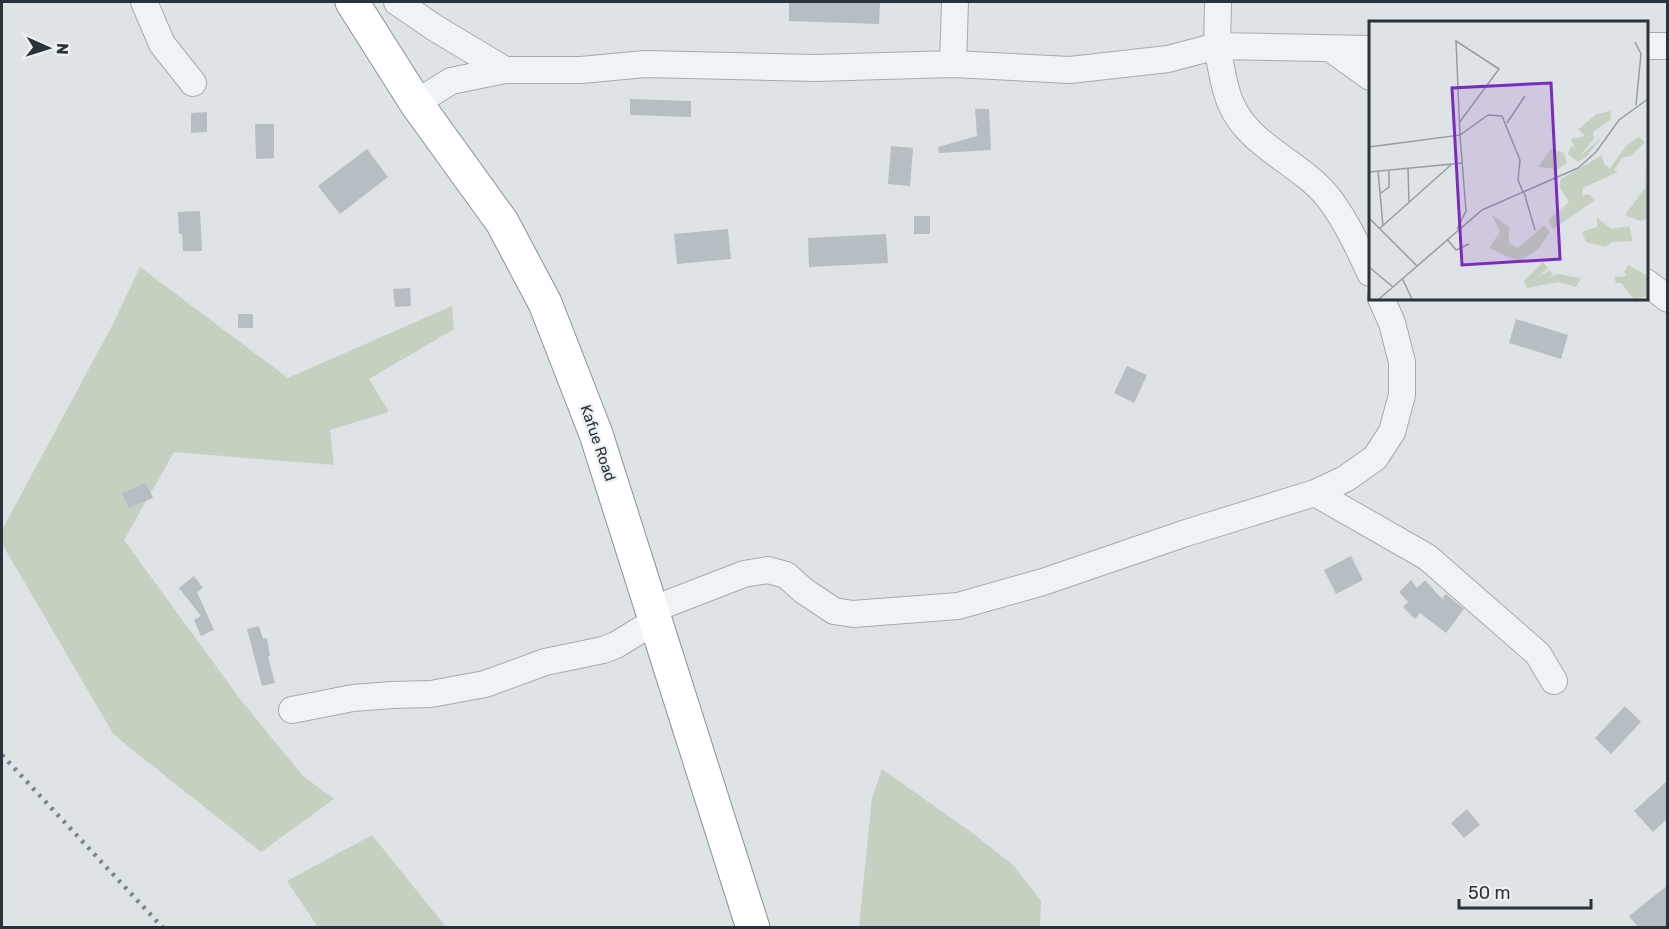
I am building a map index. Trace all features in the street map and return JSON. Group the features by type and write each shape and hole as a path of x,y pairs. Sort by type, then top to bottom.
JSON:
{"highway":[{"name":"Kafue Road","path":"352,2 416,103 502,222 545,303 596,434 753,927"}],"street":[{"path":"144,2 162,44 193,83"},
{"path":"397,2 504,70"},
{"path":"953,64 955,2"},
{"path":"1218,2 1217,46 1224,88 1232,106 1256,138 1312,180 1328,197 1369,269"},
{"path":"416,103 451,81 504,70 581,70 645,64 815,68 953,64 1070,70 1168,59 1217,46 1369,49"},
{"path":"1648,46 1668,46"},
{"path":"1331,49 1369,77"},
{"path":"1648,283 1668,299"},
{"path":"292,710 353,698 431,694 485,684 546,662 592,654 616,645 653,616 744,574 768,570 786,575 804,591 834,611 853,614 958,606 1043,582 1186,532 1315,493 1345,479 1375,458 1392,432 1402,395 1402,362 1392,323 1383,300"},
{"path":"1315,493 1427,557 1538,654 1554,681"}],"green space":[{"path":"140,267 288,378 452,306 454,329 369,379 389,412 330,430 334,465 174,452 124,540 240,699 302,775 334,799 261,852 114,735 2,544 2,530 113,324"},
{"path":"882,769 1013,865 1041,901 1040,927 859,927 872,798"},
{"path":"372,835 446,927 318,927 287,881"}],"building":[{"path":"789,2 880,2 879,24 789,21"},
{"path":"630,99 691,101 691,117 630,115"},
{"path":"975,109 989,109 991,150 939,153 938,147 977,136"},
{"path":"207,112 207,132 191,133 191,113"},
{"path":"255,124 274,124 274,158 256,159"},
{"path":"891,146 913,148 910,186 888,184"},
{"path":"367,149 388,177 340,214 318,186"},
{"path":"200,211 202,251 183,251 182,234 179,234 178,212"},
{"path":"914,216 930,216 930,234 914,234"},
{"path":"728,229 731,259 677,264 674,234"},
{"path":"886,234 888,263 809,267 808,238"},
{"path":"410,288 411,306 395,307 393,289"},
{"path":"238,314 253,314 253,328 238,328"},
{"path":"1516,319 1568,335 1561,359 1509,343"},
{"path":"1127,366 1147,375 1134,403 1114,393"},
{"path":"146,483 153,498 129,508 122,493"},
{"path":"1351,556 1363,580 1336,594 1324,570"},
{"path":"194,576 203,588 197,592 214,630 201,636 194,620 201,616 179,588"},
{"path":"1411,580 1417,588 1425,580 1442,599 1446,594 1464,609 1446,633 1420,613 1415,619 1403,607 1408,602 1399,592"},
{"path":"259,626 263,639 267,638 270,656 268,657 275,683 262,686 247,629"},
{"path":"1625,706 1641,722 1611,754 1595,738"},
{"path":"1668,780 1668,818 1653,832 1634,811"},
{"path":"1467,809 1480,825 1464,838 1451,823"},
{"path":"1668,885 1668,927 1638,927 1629,916"}],"railway":[{"path":"2,755 163,928"}]}
